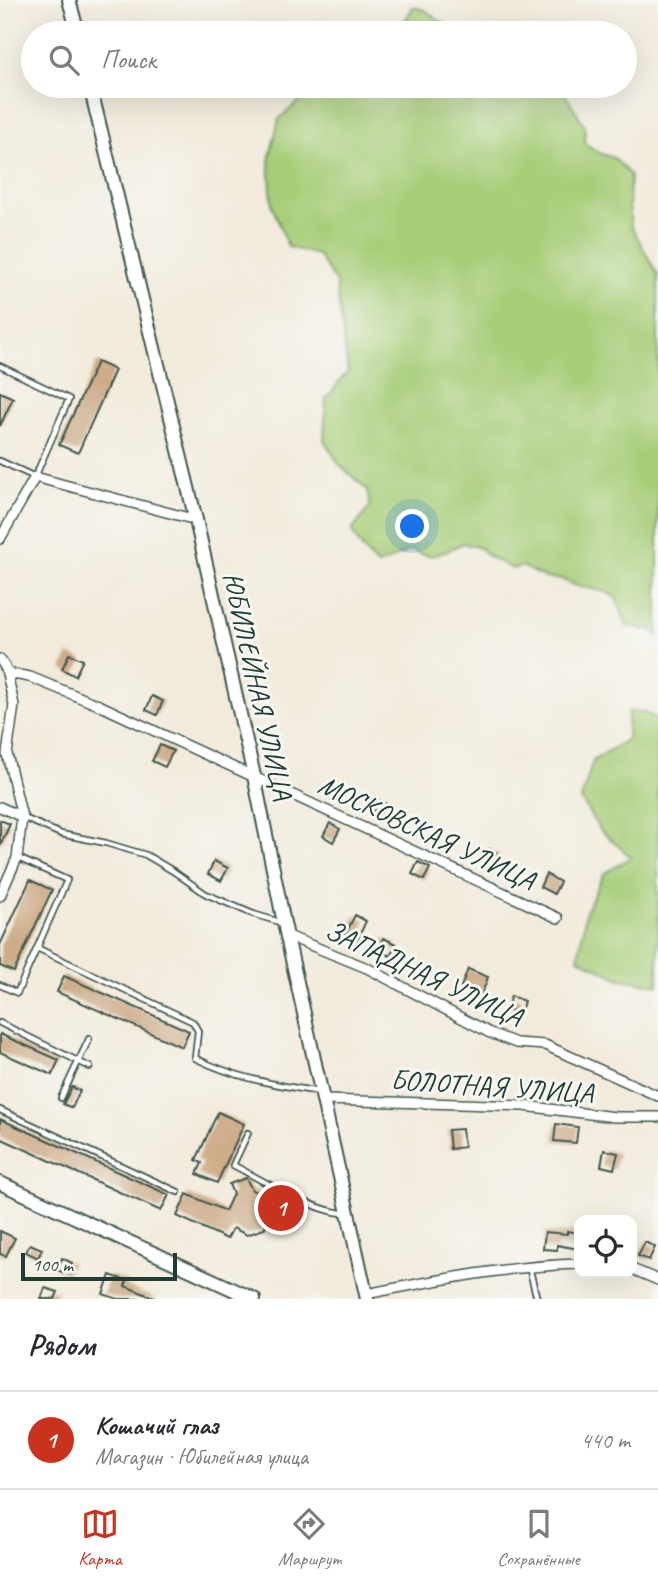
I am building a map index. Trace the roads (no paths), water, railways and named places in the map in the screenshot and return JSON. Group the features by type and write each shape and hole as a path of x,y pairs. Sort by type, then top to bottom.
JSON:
{"main road":[{"path":"69,0 75,21"},
{"name":"ЮБИЛЕЙНАЯ УЛИЦА","path":"93,98 196,520 366,1297"},
{"path":"0,1182 254,1299"}],"street":[{"path":"0,539 35,477 196,520"},
{"path":"0,659 7,673 14,705 3,753 22,817 17,858 0,896"},
{"name":"МОСКОВСКАЯ УЛИЦА","path":"7,673 30,677 77,696 558,918"},
{"path":"0,807 22,817"},
{"name":"ЗАПАДНАЯ УЛИЦА","path":"286,930 367,968 490,1033 516,1043 545,1045 658,1096"},
{"name":"БОЛОТНАЯ УЛИЦА","path":"323,1096 524,1106 615,1117 658,1117"},
{"path":"366,1297 443,1279 529,1266 574,1264"},
{"path":"637,1271 658,1280"}],"lane":[{"path":"0,366 69,399 35,477 0,461"},
{"path":"22,817 61,834 146,855 206,894 286,930"},
{"path":"0,985 17,993 67,880 17,858"},
{"path":"37,948 193,1022 198,1031 194,1058 216,1069 253,1080 323,1096"},
{"path":"0,1023 90,1066"},
{"path":"61,1098 89,1039"},
{"path":"0,1110 178,1192"},
{"path":"248,1133 233,1165 338,1213 349,1213"},
{"path":"529,1266 537,1299"}],"place":[{"name":"Кошачий глаз","path":"281,1208"}]}
